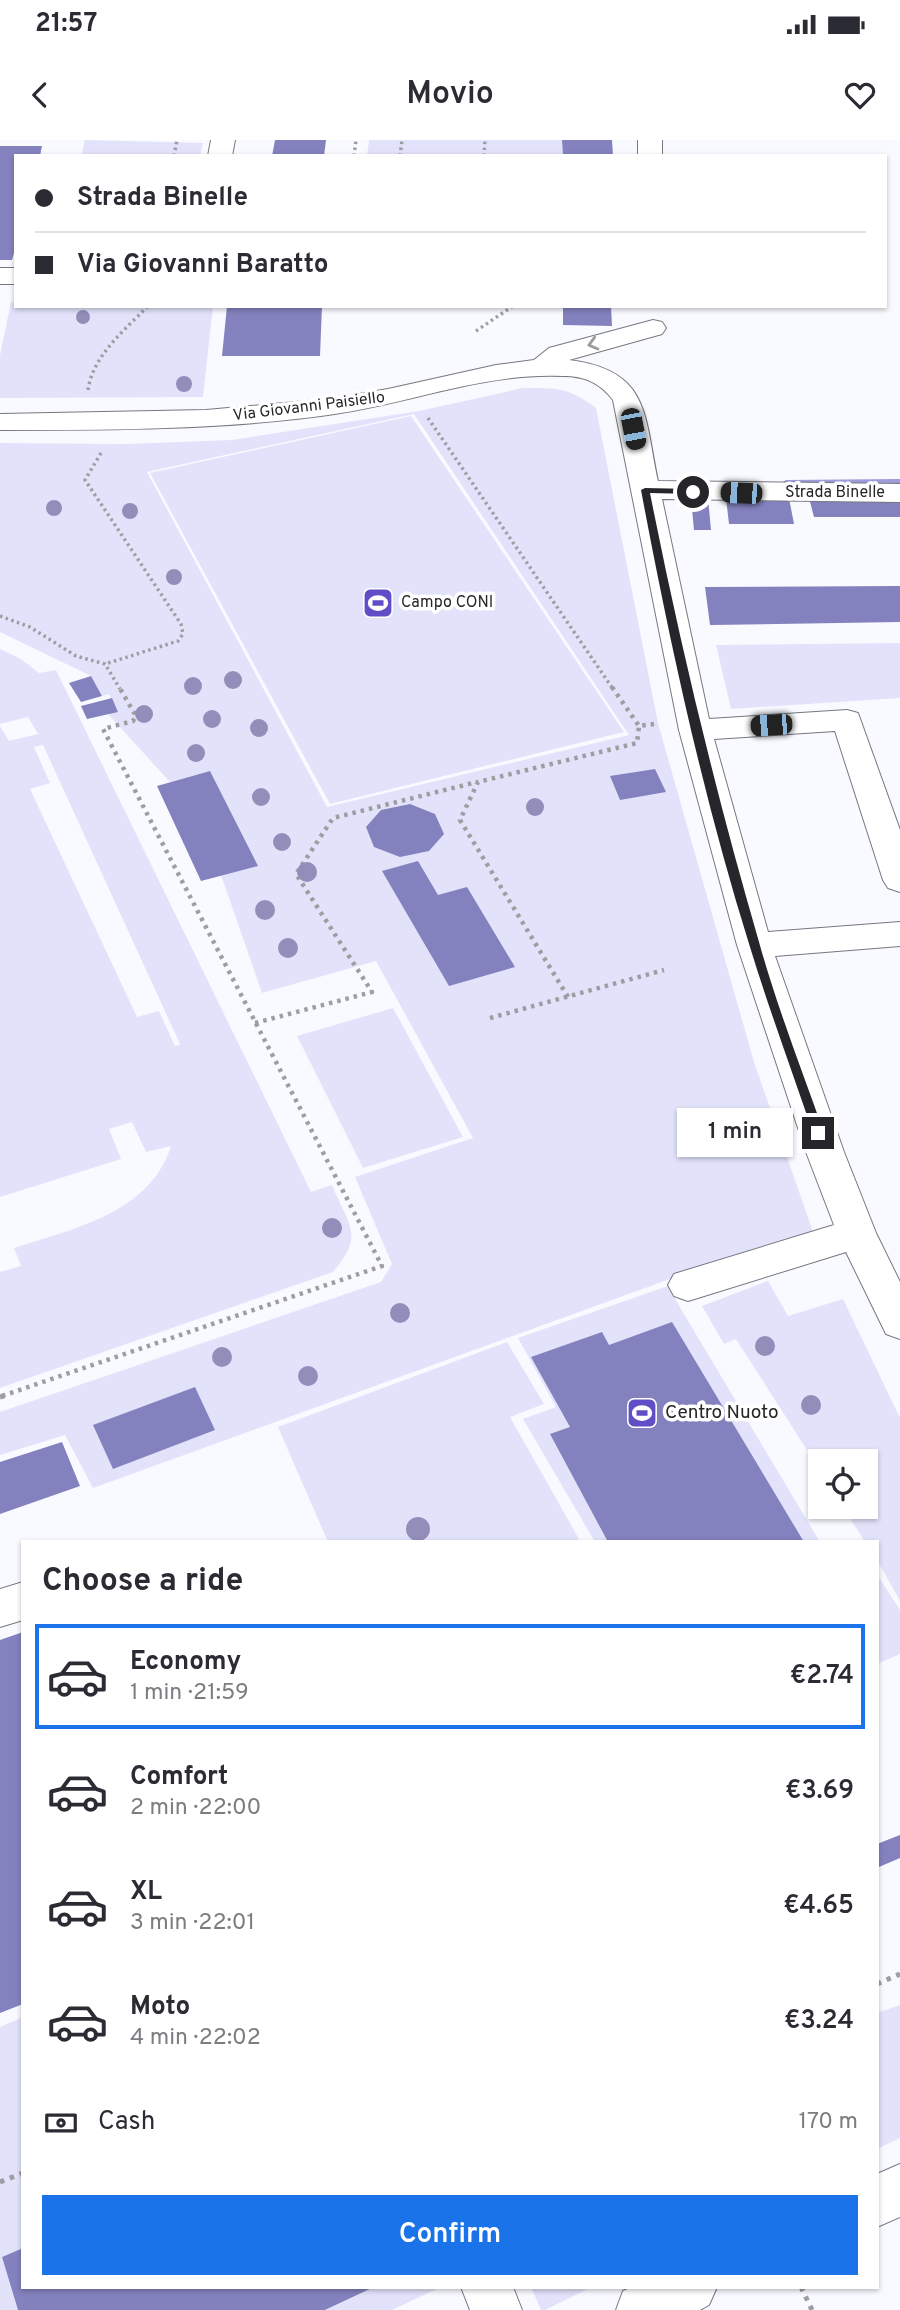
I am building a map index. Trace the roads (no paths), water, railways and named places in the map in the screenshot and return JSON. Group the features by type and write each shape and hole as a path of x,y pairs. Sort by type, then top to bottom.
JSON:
{"street":[{"path":"535,368 559,354 655,317"},
{"path":"655,317 627,378 645,490 694,725 754,945 825,1152 874,1245 900,1323"},
{"name":"Via Giovanni Paisiello","path":"0,422 120,422 241,417 330,407 402,395 477,377 535,368 585,370 627,378"},
{"name":"Strada Binelle","path":"645,490 900,493"},
{"path":"694,725 847,720 900,880"},
{"path":"754,945 900,934"},
{"path":"688,1284 874,1245"},
{"path":"0,1608 21,1602"},
{"path":"879,2200 900,2190"},
{"path":"488,2289 496,2310"},
{"path":"642,2310 687,2289"}],"waterway":[{"path":"786,483 900,482"}],"place":[{"name":"Campo CONI","path":"378,603"},
{"name":"Centro Nuoto","path":"642,1413"}]}
